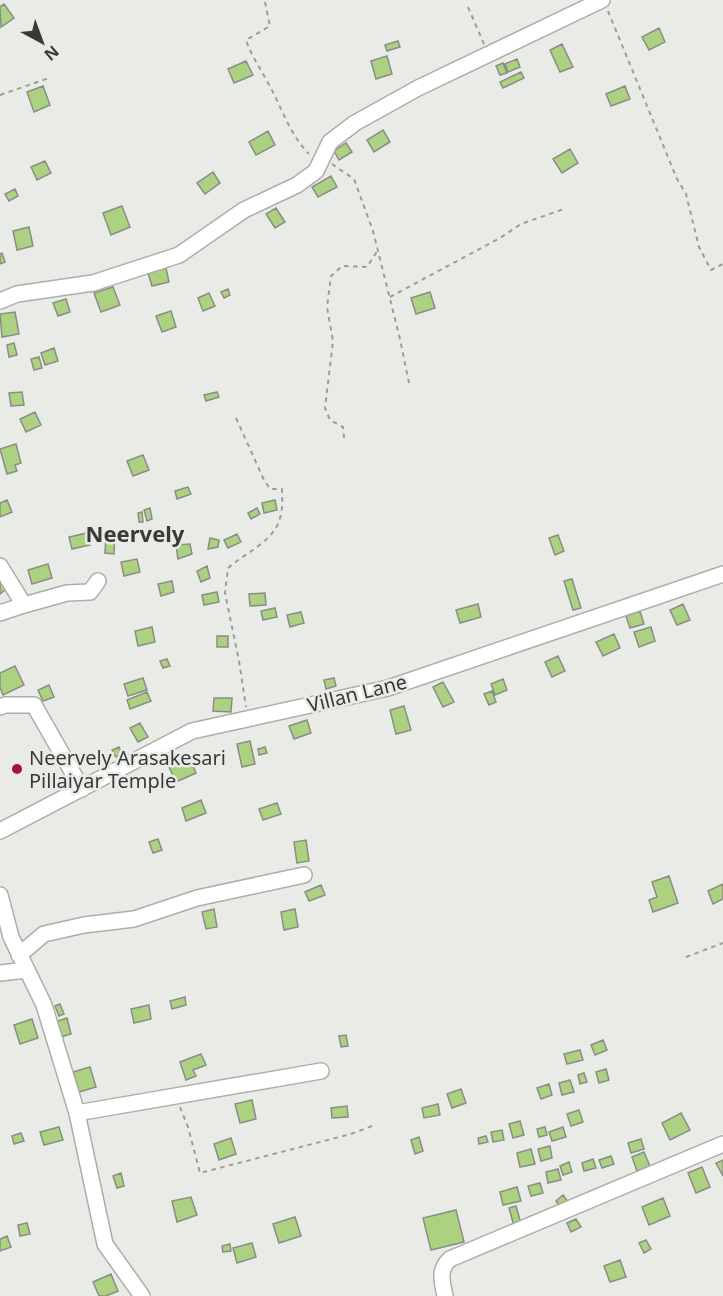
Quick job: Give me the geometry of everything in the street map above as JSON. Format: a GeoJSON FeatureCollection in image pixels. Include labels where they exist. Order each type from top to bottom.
{"type":"FeatureCollection","features":[{"type":"Feature","properties":{"kind":"street"},"geometry":{"type":"LineString","coordinates":[[0,301],[17,294],[93,283],[179,255],[244,210],[297,185],[316,171],[330,142],[355,123],[418,88],[489,54],[605,5]]}},
{"type":"Feature","properties":{"kind":"street"},"geometry":{"type":"LineString","coordinates":[[0,566],[24,605]]}},
{"type":"Feature","properties":{"kind":"street","name":"Villan Lane"},"geometry":{"type":"LineString","coordinates":[[0,831],[192,731],[388,688],[723,574]]}},
{"type":"Feature","properties":{"kind":"street"},"geometry":{"type":"LineString","coordinates":[[0,613],[67,593],[90,592],[98,581]]}},
{"type":"Feature","properties":{"kind":"street"},"geometry":{"type":"LineString","coordinates":[[0,707],[34,705],[82,789]]}},
{"type":"Feature","properties":{"kind":"street"},"geometry":{"type":"LineString","coordinates":[[19,955],[44,934],[84,925],[134,919],[197,898],[304,875]]}},
{"type":"Feature","properties":{"kind":"street"},"geometry":{"type":"LineString","coordinates":[[0,895],[11,938],[44,1005],[77,1113],[105,1244],[137,1294]]}},
{"type":"Feature","properties":{"kind":"street"},"geometry":{"type":"LineString","coordinates":[[0,973],[27,970]]}},
{"type":"Feature","properties":{"kind":"street"},"geometry":{"type":"LineString","coordinates":[[77,1113],[321,1071]]}},
{"type":"Feature","properties":{"kind":"street"},"geometry":{"type":"LineString","coordinates":[[445,1296],[441,1274],[444,1265],[450,1259],[723,1144]]}},
{"type":"Feature","properties":{"kind":"path"},"geometry":{"type":"LineString","coordinates":[[265,2],[270,26],[246,40],[252,59],[268,82],[284,117],[303,148],[354,179],[378,250],[409,383]]}},
{"type":"Feature","properties":{"kind":"path"},"geometry":{"type":"LineString","coordinates":[[605,5],[677,179],[686,194],[699,247],[711,270],[723,264]]}},
{"type":"Feature","properties":{"kind":"path"},"geometry":{"type":"LineString","coordinates":[[468,7],[489,54]]}},
{"type":"Feature","properties":{"kind":"path"},"geometry":{"type":"LineString","coordinates":[[0,95],[48,78]]}},
{"type":"Feature","properties":{"kind":"path"},"geometry":{"type":"LineString","coordinates":[[390,297],[500,238],[521,224],[564,209]]}},
{"type":"Feature","properties":{"kind":"path"},"geometry":{"type":"LineString","coordinates":[[344,438],[343,427],[330,420],[325,408],[333,341],[327,307],[331,276],[342,266],[366,267],[378,250]]}},
{"type":"Feature","properties":{"kind":"path"},"geometry":{"type":"LineString","coordinates":[[236,418],[264,480],[270,489],[282,489],[281,515],[275,529],[266,540],[228,568],[225,593],[248,718]]}},
{"type":"Feature","properties":{"kind":"path"},"geometry":{"type":"LineString","coordinates":[[686,957],[723,943]]}},
{"type":"Feature","properties":{"kind":"path"},"geometry":{"type":"LineString","coordinates":[[176,1096],[188,1127],[200,1173],[351,1134],[372,1126]]}},
{"type":"Feature","properties":{"kind":"building"},"geometry":{"type":"Polygon","coordinates":[[[4,4],[14,18],[1,27],[0,7],[4,4]]]}},
{"type":"Feature","properties":{"kind":"building"},"geometry":{"type":"Polygon","coordinates":[[[659,28],[665,42],[649,50],[642,37],[659,28]]]}},
{"type":"Feature","properties":{"kind":"building"},"geometry":{"type":"Polygon","coordinates":[[[398,41],[400,47],[387,51],[385,45],[398,41]]]}},
{"type":"Feature","properties":{"kind":"building"},"geometry":{"type":"Polygon","coordinates":[[[562,44],[573,67],[560,72],[550,50],[562,44]]]}},
{"type":"Feature","properties":{"kind":"building"},"geometry":{"type":"Polygon","coordinates":[[[387,56],[392,74],[376,79],[371,61],[387,56]]]}},
{"type":"Feature","properties":{"kind":"building"},"geometry":{"type":"Polygon","coordinates":[[[517,59],[520,67],[508,72],[505,64],[517,59]]]}},
{"type":"Feature","properties":{"kind":"building"},"geometry":{"type":"Polygon","coordinates":[[[246,61],[253,75],[234,83],[228,69],[246,61]]]}},
{"type":"Feature","properties":{"kind":"building"},"geometry":{"type":"Polygon","coordinates":[[[503,63],[507,73],[500,75],[496,66],[503,63]]]}},
{"type":"Feature","properties":{"kind":"building"},"geometry":{"type":"Polygon","coordinates":[[[521,72],[524,78],[503,88],[500,82],[521,72]]]}},
{"type":"Feature","properties":{"kind":"building"},"geometry":{"type":"Polygon","coordinates":[[[43,86],[50,105],[34,112],[27,92],[43,86]]]}},
{"type":"Feature","properties":{"kind":"building"},"geometry":{"type":"Polygon","coordinates":[[[625,86],[630,99],[611,106],[606,94],[625,86]]]}},
{"type":"Feature","properties":{"kind":"building"},"geometry":{"type":"Polygon","coordinates":[[[383,130],[390,142],[374,152],[367,140],[383,130]]]}},
{"type":"Feature","properties":{"kind":"building"},"geometry":{"type":"Polygon","coordinates":[[[268,131],[275,145],[256,155],[249,142],[268,131]]]}},
{"type":"Feature","properties":{"kind":"building"},"geometry":{"type":"Polygon","coordinates":[[[346,143],[352,152],[339,160],[334,151],[346,143]]]}},
{"type":"Feature","properties":{"kind":"building"},"geometry":{"type":"Polygon","coordinates":[[[570,149],[578,163],[562,173],[553,159],[570,149]]]}},
{"type":"Feature","properties":{"kind":"building"},"geometry":{"type":"Polygon","coordinates":[[[45,161],[51,173],[37,180],[31,167],[45,161]]]}},
{"type":"Feature","properties":{"kind":"building"},"geometry":{"type":"Polygon","coordinates":[[[213,172],[220,183],[205,194],[197,183],[213,172]]]}},
{"type":"Feature","properties":{"kind":"building"},"geometry":{"type":"Polygon","coordinates":[[[331,176],[337,187],[318,197],[312,187],[331,176]]]}},
{"type":"Feature","properties":{"kind":"building"},"geometry":{"type":"Polygon","coordinates":[[[15,189],[18,196],[9,201],[5,194],[15,189]]]}},
{"type":"Feature","properties":{"kind":"building"},"geometry":{"type":"Polygon","coordinates":[[[122,206],[130,227],[111,235],[103,213],[122,206]]]}},
{"type":"Feature","properties":{"kind":"building"},"geometry":{"type":"Polygon","coordinates":[[[276,208],[285,222],[275,228],[266,214],[276,208]]]}},
{"type":"Feature","properties":{"kind":"building"},"geometry":{"type":"Polygon","coordinates":[[[29,227],[33,246],[17,250],[13,231],[29,227]]]}},
{"type":"Feature","properties":{"kind":"building"},"geometry":{"type":"Polygon","coordinates":[[[2,253],[5,262],[0,264],[0,254],[2,253]]]}},
{"type":"Feature","properties":{"kind":"building"},"geometry":{"type":"Polygon","coordinates":[[[166,268],[169,282],[152,286],[148,273],[166,268]]]}},
{"type":"Feature","properties":{"kind":"building"},"geometry":{"type":"Polygon","coordinates":[[[113,287],[120,305],[101,312],[94,293],[113,287]]]}},
{"type":"Feature","properties":{"kind":"building"},"geometry":{"type":"Polygon","coordinates":[[[228,289],[230,295],[224,298],[221,292],[228,289]]]}},
{"type":"Feature","properties":{"kind":"building"},"geometry":{"type":"Polygon","coordinates":[[[430,292],[435,308],[416,314],[411,298],[430,292]]]}},
{"type":"Feature","properties":{"kind":"building"},"geometry":{"type":"Polygon","coordinates":[[[209,293],[215,306],[203,311],[198,298],[209,293]]]}},
{"type":"Feature","properties":{"kind":"building"},"geometry":{"type":"Polygon","coordinates":[[[66,299],[70,312],[58,316],[53,303],[66,299]]]}},
{"type":"Feature","properties":{"kind":"building"},"geometry":{"type":"Polygon","coordinates":[[[171,311],[176,327],[162,332],[156,316],[171,311]]]}},
{"type":"Feature","properties":{"kind":"building"},"geometry":{"type":"Polygon","coordinates":[[[15,312],[19,334],[2,337],[0,314],[15,312]]]}},
{"type":"Feature","properties":{"kind":"building"},"geometry":{"type":"Polygon","coordinates":[[[14,343],[17,355],[9,357],[7,345],[14,343]]]}},
{"type":"Feature","properties":{"kind":"building"},"geometry":{"type":"Polygon","coordinates":[[[54,348],[58,361],[45,365],[41,353],[54,348]]]}},
{"type":"Feature","properties":{"kind":"building"},"geometry":{"type":"Polygon","coordinates":[[[39,357],[42,368],[34,370],[31,359],[39,357]]]}},
{"type":"Feature","properties":{"kind":"building"},"geometry":{"type":"Polygon","coordinates":[[[22,392],[24,405],[11,406],[9,393],[22,392]]]}},
{"type":"Feature","properties":{"kind":"building"},"geometry":{"type":"Polygon","coordinates":[[[217,392],[219,397],[206,401],[204,395],[217,392]]]}},
{"type":"Feature","properties":{"kind":"building"},"geometry":{"type":"Polygon","coordinates":[[[35,412],[41,425],[26,432],[20,419],[35,412]]]}},
{"type":"Feature","properties":{"kind":"building"},"geometry":{"type":"Polygon","coordinates":[[[16,444],[21,463],[15,465],[17,471],[7,474],[0,449],[16,444]]]}},
{"type":"Feature","properties":{"kind":"building"},"geometry":{"type":"Polygon","coordinates":[[[143,455],[149,470],[133,476],[127,461],[143,455]]]}},
{"type":"Feature","properties":{"kind":"building"},"geometry":{"type":"Polygon","coordinates":[[[188,487],[191,494],[177,499],[175,491],[188,487]]]}},
{"type":"Feature","properties":{"kind":"building"},"geometry":{"type":"Polygon","coordinates":[[[7,500],[12,512],[0,517],[0,503],[7,500]]]}},
{"type":"Feature","properties":{"kind":"building"},"geometry":{"type":"Polygon","coordinates":[[[275,500],[277,510],[264,513],[262,503],[275,500]]]}},
{"type":"Feature","properties":{"kind":"building"},"geometry":{"type":"Polygon","coordinates":[[[150,508],[152,519],[147,521],[144,510],[150,508]]]}},
{"type":"Feature","properties":{"kind":"building"},"geometry":{"type":"Polygon","coordinates":[[[257,508],[260,514],[251,519],[248,513],[257,508]]]}},
{"type":"Feature","properties":{"kind":"building"},"geometry":{"type":"Polygon","coordinates":[[[142,512],[143,522],[139,522],[138,513],[142,512]]]}},
{"type":"Feature","properties":{"kind":"building"},"geometry":{"type":"Polygon","coordinates":[[[87,533],[90,545],[72,549],[69,537],[87,533]]]}},
{"type":"Feature","properties":{"kind":"building"},"geometry":{"type":"Polygon","coordinates":[[[106,533],[115,533],[114,554],[105,553],[106,533]]]}},
{"type":"Feature","properties":{"kind":"building"},"geometry":{"type":"Polygon","coordinates":[[[237,534],[241,542],[228,548],[224,540],[237,534]]]}},
{"type":"Feature","properties":{"kind":"building"},"geometry":{"type":"Polygon","coordinates":[[[558,535],[564,551],[555,555],[549,538],[558,535]]]}},
{"type":"Feature","properties":{"kind":"building"},"geometry":{"type":"Polygon","coordinates":[[[210,538],[219,540],[218,547],[208,549],[210,538]]]}},
{"type":"Feature","properties":{"kind":"building"},"geometry":{"type":"Polygon","coordinates":[[[190,544],[192,554],[178,559],[176,545],[190,544]]]}},
{"type":"Feature","properties":{"kind":"building"},"geometry":{"type":"Polygon","coordinates":[[[137,559],[140,572],[124,576],[121,562],[137,559]]]}},
{"type":"Feature","properties":{"kind":"building"},"geometry":{"type":"Polygon","coordinates":[[[48,564],[52,578],[32,584],[28,570],[48,564]]]}},
{"type":"Feature","properties":{"kind":"building"},"geometry":{"type":"Polygon","coordinates":[[[207,566],[210,578],[201,582],[197,571],[207,566]]]}},
{"type":"Feature","properties":{"kind":"building"},"geometry":{"type":"Polygon","coordinates":[[[0,578],[7,588],[0,594],[0,578]]]}},
{"type":"Feature","properties":{"kind":"building"},"geometry":{"type":"Polygon","coordinates":[[[572,579],[581,608],[573,610],[564,581],[572,579]]]}},
{"type":"Feature","properties":{"kind":"building"},"geometry":{"type":"Polygon","coordinates":[[[172,581],[174,592],[161,596],[158,584],[172,581]]]}},
{"type":"Feature","properties":{"kind":"building"},"geometry":{"type":"Polygon","coordinates":[[[217,592],[219,602],[204,605],[202,595],[217,592]]]}},
{"type":"Feature","properties":{"kind":"building"},"geometry":{"type":"Polygon","coordinates":[[[265,593],[266,605],[250,606],[249,594],[265,593]]]}},
{"type":"Feature","properties":{"kind":"building"},"geometry":{"type":"Polygon","coordinates":[[[478,604],[481,617],[460,623],[456,610],[478,604]]]}},
{"type":"Feature","properties":{"kind":"building"},"geometry":{"type":"Polygon","coordinates":[[[683,604],[690,620],[677,625],[670,610],[683,604]]]}},
{"type":"Feature","properties":{"kind":"building"},"geometry":{"type":"Polygon","coordinates":[[[275,608],[277,617],[263,620],[261,611],[275,608]]]}},
{"type":"Feature","properties":{"kind":"building"},"geometry":{"type":"Polygon","coordinates":[[[640,611],[644,624],[630,628],[626,616],[640,611]]]}},
{"type":"Feature","properties":{"kind":"building"},"geometry":{"type":"Polygon","coordinates":[[[301,612],[304,623],[290,627],[287,615],[301,612]]]}},
{"type":"Feature","properties":{"kind":"building"},"geometry":{"type":"Polygon","coordinates":[[[152,627],[155,642],[138,646],[135,631],[152,627]]]}},
{"type":"Feature","properties":{"kind":"building"},"geometry":{"type":"Polygon","coordinates":[[[651,627],[655,641],[639,647],[634,632],[651,627]]]}},
{"type":"Feature","properties":{"kind":"building"},"geometry":{"type":"Polygon","coordinates":[[[614,634],[620,648],[603,656],[596,642],[614,634]]]}},
{"type":"Feature","properties":{"kind":"building"},"geometry":{"type":"Polygon","coordinates":[[[217,636],[228,636],[228,647],[217,647],[217,636]]]}},
{"type":"Feature","properties":{"kind":"building"},"geometry":{"type":"Polygon","coordinates":[[[558,656],[565,671],[552,677],[545,662],[558,656]]]}},
{"type":"Feature","properties":{"kind":"building"},"geometry":{"type":"Polygon","coordinates":[[[167,659],[170,666],[163,668],[160,661],[167,659]]]}},
{"type":"Feature","properties":{"kind":"building"},"geometry":{"type":"Polygon","coordinates":[[[15,666],[24,685],[3,695],[0,687],[0,673],[15,666]]]}},
{"type":"Feature","properties":{"kind":"building"},"geometry":{"type":"Polygon","coordinates":[[[143,678],[147,690],[128,696],[124,684],[143,678]]]}},
{"type":"Feature","properties":{"kind":"building"},"geometry":{"type":"Polygon","coordinates":[[[334,678],[336,686],[326,689],[324,680],[334,678]]]}},
{"type":"Feature","properties":{"kind":"building"},"geometry":{"type":"Polygon","coordinates":[[[503,679],[507,690],[495,695],[491,684],[503,679]]]}},
{"type":"Feature","properties":{"kind":"building"},"geometry":{"type":"Polygon","coordinates":[[[443,682],[454,702],[443,707],[433,687],[443,682]]]}},
{"type":"Feature","properties":{"kind":"building"},"geometry":{"type":"Polygon","coordinates":[[[49,685],[54,697],[43,701],[38,690],[49,685]]]}},
{"type":"Feature","properties":{"kind":"building"},"geometry":{"type":"Polygon","coordinates":[[[492,691],[496,702],[489,705],[484,694],[492,691]]]}},
{"type":"Feature","properties":{"kind":"building"},"geometry":{"type":"Polygon","coordinates":[[[147,692],[151,701],[130,709],[127,700],[147,692]]]}},
{"type":"Feature","properties":{"kind":"building"},"geometry":{"type":"Polygon","coordinates":[[[214,698],[232,698],[231,712],[213,711],[214,698]]]}},
{"type":"Feature","properties":{"kind":"building"},"geometry":{"type":"Polygon","coordinates":[[[404,706],[411,730],[396,734],[390,710],[404,706]]]}},
{"type":"Feature","properties":{"kind":"building"},"geometry":{"type":"Polygon","coordinates":[[[307,720],[311,733],[294,739],[289,726],[307,720]]]}},
{"type":"Feature","properties":{"kind":"building"},"geometry":{"type":"Polygon","coordinates":[[[140,723],[148,737],[138,742],[130,728],[140,723]]]}},
{"type":"Feature","properties":{"kind":"building"},"geometry":{"type":"Polygon","coordinates":[[[250,741],[255,764],[242,767],[237,744],[250,741]]]}},
{"type":"Feature","properties":{"kind":"building"},"geometry":{"type":"Polygon","coordinates":[[[119,747],[122,754],[116,757],[112,750],[119,747]]]}},
{"type":"Feature","properties":{"kind":"building"},"geometry":{"type":"Polygon","coordinates":[[[265,747],[267,753],[259,755],[258,749],[265,747]]]}},
{"type":"Feature","properties":{"kind":"building"},"geometry":{"type":"Polygon","coordinates":[[[188,754],[196,773],[176,782],[167,763],[188,754]]]}},
{"type":"Feature","properties":{"kind":"building"},"geometry":{"type":"Polygon","coordinates":[[[201,800],[206,813],[186,821],[182,808],[201,800]]]}},
{"type":"Feature","properties":{"kind":"building"},"geometry":{"type":"Polygon","coordinates":[[[277,803],[281,814],[263,820],[259,809],[277,803]]]}},
{"type":"Feature","properties":{"kind":"building"},"geometry":{"type":"Polygon","coordinates":[[[158,839],[162,850],[153,853],[149,842],[158,839]]]}},
{"type":"Feature","properties":{"kind":"building"},"geometry":{"type":"Polygon","coordinates":[[[306,840],[309,861],[297,863],[294,842],[306,840]]]}},
{"type":"Feature","properties":{"kind":"building"},"geometry":{"type":"Polygon","coordinates":[[[669,876],[678,903],[653,912],[649,900],[657,897],[652,882],[669,876]]]}},
{"type":"Feature","properties":{"kind":"building"},"geometry":{"type":"Polygon","coordinates":[[[723,884],[723,899],[713,904],[708,891],[723,884]]]}},
{"type":"Feature","properties":{"kind":"building"},"geometry":{"type":"Polygon","coordinates":[[[321,885],[325,895],[309,901],[305,892],[321,885]]]}},
{"type":"Feature","properties":{"kind":"building"},"geometry":{"type":"Polygon","coordinates":[[[214,909],[217,927],[206,929],[202,912],[214,909]]]}},
{"type":"Feature","properties":{"kind":"building"},"geometry":{"type":"Polygon","coordinates":[[[295,909],[298,927],[284,930],[281,912],[295,909]]]}},
{"type":"Feature","properties":{"kind":"building"},"geometry":{"type":"Polygon","coordinates":[[[185,997],[186,1005],[172,1009],[170,1001],[185,997]]]}},
{"type":"Feature","properties":{"kind":"building"},"geometry":{"type":"Polygon","coordinates":[[[60,1004],[64,1014],[59,1016],[55,1006],[60,1004]]]}},
{"type":"Feature","properties":{"kind":"building"},"geometry":{"type":"Polygon","coordinates":[[[149,1005],[151,1019],[134,1023],[131,1009],[149,1005]]]}},
{"type":"Feature","properties":{"kind":"building"},"geometry":{"type":"Polygon","coordinates":[[[67,1018],[71,1034],[57,1038],[52,1023],[67,1018]]]}},
{"type":"Feature","properties":{"kind":"building"},"geometry":{"type":"Polygon","coordinates":[[[32,1019],[38,1038],[20,1044],[14,1025],[32,1019]]]}},
{"type":"Feature","properties":{"kind":"building"},"geometry":{"type":"Polygon","coordinates":[[[346,1035],[348,1046],[341,1047],[339,1036],[346,1035]]]}},
{"type":"Feature","properties":{"kind":"building"},"geometry":{"type":"Polygon","coordinates":[[[603,1040],[607,1050],[595,1055],[591,1045],[603,1040]]]}},
{"type":"Feature","properties":{"kind":"building"},"geometry":{"type":"Polygon","coordinates":[[[580,1050],[583,1060],[567,1064],[564,1054],[580,1050]]]}},
{"type":"Feature","properties":{"kind":"building"},"geometry":{"type":"Polygon","coordinates":[[[201,1054],[206,1065],[193,1070],[196,1076],[186,1080],[180,1062],[201,1054]]]}},
{"type":"Feature","properties":{"kind":"building"},"geometry":{"type":"Polygon","coordinates":[[[90,1067],[96,1087],[79,1092],[73,1072],[90,1067]]]}},
{"type":"Feature","properties":{"kind":"building"},"geometry":{"type":"Polygon","coordinates":[[[606,1069],[609,1080],[599,1083],[596,1072],[606,1069]]]}},
{"type":"Feature","properties":{"kind":"building"},"geometry":{"type":"Polygon","coordinates":[[[584,1073],[587,1082],[580,1084],[578,1075],[584,1073]]]}},
{"type":"Feature","properties":{"kind":"building"},"geometry":{"type":"Polygon","coordinates":[[[570,1080],[574,1092],[562,1095],[559,1083],[570,1080]]]}},
{"type":"Feature","properties":{"kind":"building"},"geometry":{"type":"Polygon","coordinates":[[[549,1084],[552,1095],[541,1099],[537,1088],[549,1084]]]}},
{"type":"Feature","properties":{"kind":"building"},"geometry":{"type":"Polygon","coordinates":[[[461,1089],[466,1103],[452,1108],[447,1094],[461,1089]]]}},
{"type":"Feature","properties":{"kind":"building"},"geometry":{"type":"Polygon","coordinates":[[[252,1100],[256,1119],[240,1123],[235,1104],[252,1100]]]}},
{"type":"Feature","properties":{"kind":"building"},"geometry":{"type":"Polygon","coordinates":[[[438,1104],[440,1115],[424,1118],[422,1108],[438,1104]]]}},
{"type":"Feature","properties":{"kind":"building"},"geometry":{"type":"Polygon","coordinates":[[[347,1106],[348,1117],[332,1118],[331,1108],[347,1106]]]}},
{"type":"Feature","properties":{"kind":"building"},"geometry":{"type":"Polygon","coordinates":[[[579,1110],[583,1122],[571,1126],[567,1114],[579,1110]]]}},
{"type":"Feature","properties":{"kind":"building"},"geometry":{"type":"Polygon","coordinates":[[[681,1113],[690,1130],[670,1140],[662,1123],[681,1113]]]}},
{"type":"Feature","properties":{"kind":"building"},"geometry":{"type":"Polygon","coordinates":[[[520,1121],[524,1135],[513,1138],[509,1124],[520,1121]]]}},
{"type":"Feature","properties":{"kind":"building"},"geometry":{"type":"Polygon","coordinates":[[[59,1127],[63,1140],[44,1145],[40,1132],[59,1127]]]}},
{"type":"Feature","properties":{"kind":"building"},"geometry":{"type":"Polygon","coordinates":[[[545,1127],[547,1135],[539,1137],[537,1129],[545,1127]]]}},
{"type":"Feature","properties":{"kind":"building"},"geometry":{"type":"Polygon","coordinates":[[[563,1127],[566,1137],[552,1141],[549,1132],[563,1127]]]}},
{"type":"Feature","properties":{"kind":"building"},"geometry":{"type":"Polygon","coordinates":[[[502,1130],[504,1140],[493,1142],[491,1132],[502,1130]]]}},
{"type":"Feature","properties":{"kind":"building"},"geometry":{"type":"Polygon","coordinates":[[[21,1133],[24,1141],[14,1144],[12,1136],[21,1133]]]}},
{"type":"Feature","properties":{"kind":"building"},"geometry":{"type":"Polygon","coordinates":[[[486,1136],[488,1142],[479,1144],[478,1138],[486,1136]]]}},
{"type":"Feature","properties":{"kind":"building"},"geometry":{"type":"Polygon","coordinates":[[[419,1137],[423,1151],[415,1154],[411,1140],[419,1137]]]}},
{"type":"Feature","properties":{"kind":"building"},"geometry":{"type":"Polygon","coordinates":[[[231,1138],[236,1154],[219,1160],[214,1144],[231,1138]]]}},
{"type":"Feature","properties":{"kind":"building"},"geometry":{"type":"Polygon","coordinates":[[[641,1139],[644,1149],[631,1153],[628,1143],[641,1139]]]}},
{"type":"Feature","properties":{"kind":"building"},"geometry":{"type":"Polygon","coordinates":[[[550,1146],[552,1158],[541,1161],[538,1149],[550,1146]]]}},
{"type":"Feature","properties":{"kind":"building"},"geometry":{"type":"Polygon","coordinates":[[[531,1149],[535,1164],[520,1167],[517,1153],[531,1149]]]}},
{"type":"Feature","properties":{"kind":"building"},"geometry":{"type":"Polygon","coordinates":[[[644,1152],[650,1166],[637,1171],[632,1157],[644,1152]]]}},
{"type":"Feature","properties":{"kind":"building"},"geometry":{"type":"Polygon","coordinates":[[[611,1156],[614,1164],[602,1168],[599,1160],[611,1156]]]}},
{"type":"Feature","properties":{"kind":"building"},"geometry":{"type":"Polygon","coordinates":[[[593,1159],[596,1168],[584,1171],[582,1163],[593,1159]]]}},
{"type":"Feature","properties":{"kind":"building"},"geometry":{"type":"Polygon","coordinates":[[[723,1160],[723,1176],[716,1163],[723,1160]]]}},
{"type":"Feature","properties":{"kind":"building"},"geometry":{"type":"Polygon","coordinates":[[[569,1162],[572,1172],[563,1175],[560,1166],[569,1162]]]}},
{"type":"Feature","properties":{"kind":"building"},"geometry":{"type":"Polygon","coordinates":[[[702,1167],[710,1187],[696,1193],[688,1173],[702,1167]]]}},
{"type":"Feature","properties":{"kind":"building"},"geometry":{"type":"Polygon","coordinates":[[[558,1169],[561,1180],[548,1183],[546,1172],[558,1169]]]}},
{"type":"Feature","properties":{"kind":"building"},"geometry":{"type":"Polygon","coordinates":[[[121,1173],[124,1186],[117,1188],[113,1176],[121,1173]]]}},
{"type":"Feature","properties":{"kind":"building"},"geometry":{"type":"Polygon","coordinates":[[[540,1183],[543,1193],[531,1196],[528,1186],[540,1183]]]}},
{"type":"Feature","properties":{"kind":"building"},"geometry":{"type":"Polygon","coordinates":[[[517,1187],[521,1201],[503,1205],[500,1192],[517,1187]]]}},
{"type":"Feature","properties":{"kind":"building"},"geometry":{"type":"Polygon","coordinates":[[[563,1195],[568,1202],[561,1208],[556,1201],[563,1195]]]}},
{"type":"Feature","properties":{"kind":"building"},"geometry":{"type":"Polygon","coordinates":[[[191,1197],[197,1215],[177,1222],[172,1201],[191,1197]]]}},
{"type":"Feature","properties":{"kind":"building"},"geometry":{"type":"Polygon","coordinates":[[[663,1198],[670,1216],[649,1225],[642,1207],[663,1198]]]}},
{"type":"Feature","properties":{"kind":"building"},"geometry":{"type":"Polygon","coordinates":[[[516,1206],[521,1224],[514,1226],[509,1208],[516,1206]]]}},
{"type":"Feature","properties":{"kind":"building"},"geometry":{"type":"Polygon","coordinates":[[[456,1210],[464,1242],[431,1250],[423,1218],[456,1210]]]}},
{"type":"Feature","properties":{"kind":"building"},"geometry":{"type":"Polygon","coordinates":[[[295,1217],[301,1236],[279,1243],[273,1224],[295,1217]]]}},
{"type":"Feature","properties":{"kind":"building"},"geometry":{"type":"Polygon","coordinates":[[[576,1219],[581,1227],[571,1232],[567,1223],[576,1219]]]}},
{"type":"Feature","properties":{"kind":"building"},"geometry":{"type":"Polygon","coordinates":[[[27,1223],[30,1234],[20,1236],[18,1225],[27,1223]]]}},
{"type":"Feature","properties":{"kind":"building"},"geometry":{"type":"Polygon","coordinates":[[[7,1236],[11,1247],[0,1251],[0,1239],[7,1236]]]}},
{"type":"Feature","properties":{"kind":"building"},"geometry":{"type":"Polygon","coordinates":[[[646,1240],[651,1249],[644,1253],[639,1243],[646,1240]]]}},
{"type":"Feature","properties":{"kind":"building"},"geometry":{"type":"Polygon","coordinates":[[[252,1243],[256,1257],[237,1263],[233,1248],[252,1243]]]}},
{"type":"Feature","properties":{"kind":"building"},"geometry":{"type":"Polygon","coordinates":[[[230,1244],[231,1251],[223,1252],[222,1246],[230,1244]]]}},
{"type":"Feature","properties":{"kind":"building"},"geometry":{"type":"Polygon","coordinates":[[[620,1260],[626,1277],[610,1282],[604,1266],[620,1260]]]}},
{"type":"Feature","properties":{"kind":"building"},"geometry":{"type":"Polygon","coordinates":[[[111,1274],[118,1291],[99,1296],[93,1282],[111,1274]]]}},
{"type":"Feature","properties":{"kind":"place","name":"Neervely Arasakesari Pillaiyar Temple"},"geometry":{"type":"Point","coordinates":[17,769]}},
{"type":"Feature","properties":{"kind":"district","name":"Neervely"},"geometry":{"type":"Point","coordinates":[135,533]}}]}
